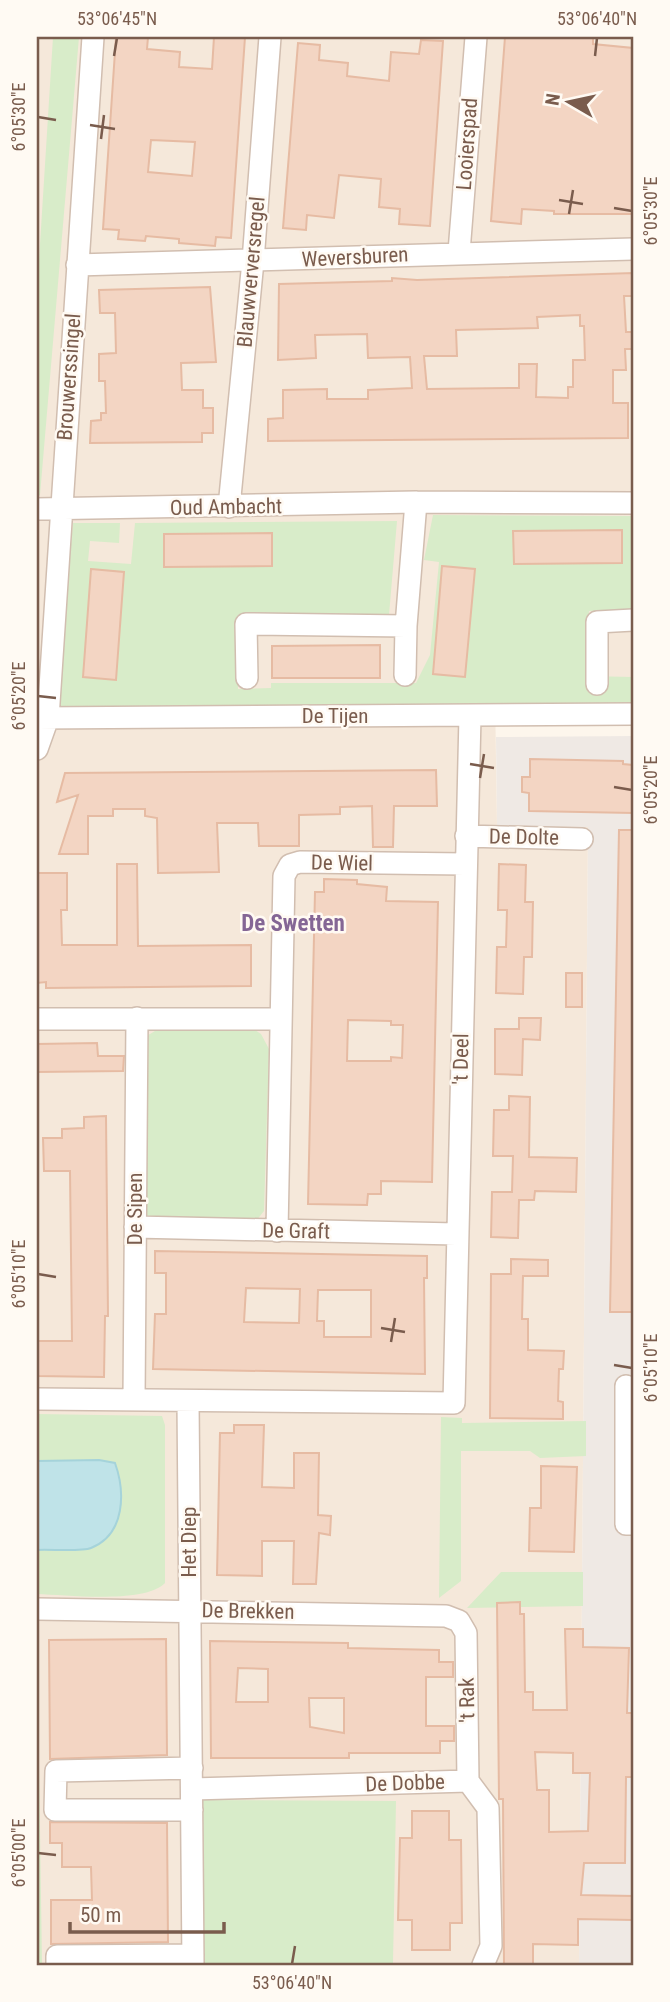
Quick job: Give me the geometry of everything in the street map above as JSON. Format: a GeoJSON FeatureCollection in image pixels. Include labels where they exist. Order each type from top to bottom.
{"type":"FeatureCollection","features":[{"type":"Feature","properties":{"kind":"street","name":"Brouwerssingel"},"geometry":{"type":"LineString","coordinates":[[37,749],[42,718],[46,621],[61,508],[93,37]]}},
{"type":"Feature","properties":{"kind":"street","name":"Blauwverversregel"},"geometry":{"type":"LineString","coordinates":[[229,507],[253,261],[270,37]]}},
{"type":"Feature","properties":{"kind":"street","name":"Looierspad"},"geometry":{"type":"LineString","coordinates":[[459,252],[476,37]]}},
{"type":"Feature","properties":{"kind":"street","name":"Weversburen"},"geometry":{"type":"LineString","coordinates":[[77,265],[633,248]]}},
{"type":"Feature","properties":{"kind":"street","name":"Oud Ambacht"},"geometry":{"type":"LineString","coordinates":[[37,509],[416,502],[633,503]]}},
{"type":"Feature","properties":{"kind":"street"},"geometry":{"type":"LineString","coordinates":[[405,675],[406,626],[416,502]]}},
{"type":"Feature","properties":{"kind":"street"},"geometry":{"type":"LineString","coordinates":[[597,684],[597,622],[633,620]]}},
{"type":"Feature","properties":{"kind":"street"},"geometry":{"type":"LineString","coordinates":[[247,678],[246,624],[406,626]]}},
{"type":"Feature","properties":{"kind":"street","name":"De Tijen"},"geometry":{"type":"LineString","coordinates":[[42,718],[633,714]]}},
{"type":"Feature","properties":{"kind":"street","name":"'t Deel"},"geometry":{"type":"LineString","coordinates":[[188,1401],[454,1403],[470,716]]}},
{"type":"Feature","properties":{"kind":"street","name":"De Dolte"},"geometry":{"type":"LineString","coordinates":[[466,836],[582,839]]}},
{"type":"Feature","properties":{"kind":"street","name":"De Wiel"},"geometry":{"type":"LineString","coordinates":[[277,1231],[284,876],[290,865],[300,862],[465,864]]}},
{"type":"Feature","properties":{"kind":"street","name":"De Sipen"},"geometry":{"type":"LineString","coordinates":[[134,1400],[137,1017]]}},
{"type":"Feature","properties":{"kind":"street"},"geometry":{"type":"LineString","coordinates":[[37,1019],[280,1019]]}},
{"type":"Feature","properties":{"kind":"street","name":"De Graft"},"geometry":{"type":"LineString","coordinates":[[135,1227],[456,1234]]}},
{"type":"Feature","properties":{"kind":"street"},"geometry":{"type":"LineString","coordinates":[[626,1386],[626,1524],[633,1524]]}},
{"type":"Feature","properties":{"kind":"street"},"geometry":{"type":"LineString","coordinates":[[37,1399],[188,1401]]}},
{"type":"Feature","properties":{"kind":"street","name":"Het Diep"},"geometry":{"type":"LineString","coordinates":[[57,1965],[57,1956],[193,1960],[188,1401]]}},
{"type":"Feature","properties":{"kind":"street","name":"De Brekken"},"geometry":{"type":"LineString","coordinates":[[37,1609],[190,1609],[446,1616],[459,1620]]}},
{"type":"Feature","properties":{"kind":"street","name":"'t Rak"},"geometry":{"type":"LineString","coordinates":[[459,1620],[466,1633],[468,1781]]}},
{"type":"Feature","properties":{"kind":"street"},"geometry":{"type":"LineString","coordinates":[[56,1771],[192,1789],[55,1810],[56,1771]]}},
{"type":"Feature","properties":{"kind":"street","name":"De Dobbe"},"geometry":{"type":"LineString","coordinates":[[192,1789],[468,1781],[488,1808],[491,1946],[483,1965]]}},
{"type":"Feature","properties":{"kind":"shaded area"},"geometry":{"type":"Polygon","coordinates":[[[37,37],[633,37],[633,693],[495,694],[497,825],[588,826],[579,1965],[37,1965],[37,37]]]}},
{"type":"Feature","properties":{"kind":"shaded area"},"geometry":{"type":"Polygon","coordinates":[[[633,736],[633,1965],[579,1965],[588,827],[497,825],[496,737],[633,736]]]}},
{"type":"Feature","properties":{"kind":"green space"},"geometry":{"type":"Polygon","coordinates":[[[53,37],[79,37],[40,495],[37,497],[37,292],[53,37]]]}},
{"type":"Feature","properties":{"kind":"green space"},"geometry":{"type":"Polygon","coordinates":[[[433,515],[633,516],[633,610],[589,611],[586,676],[633,677],[633,707],[59,710],[56,700],[73,523],[120,523],[119,543],[90,541],[88,561],[131,564],[135,523],[397,521],[389,615],[240,614],[238,689],[271,688],[271,683],[416,683],[430,655],[439,562],[424,560],[433,515]]]}},
{"type":"Feature","properties":{"kind":"green space"},"geometry":{"type":"Polygon","coordinates":[[[255,1030],[261,1034],[269,1049],[264,1211],[256,1221],[147,1218],[143,1213],[145,1037],[155,1031],[255,1030]]]}},
{"type":"Feature","properties":{"kind":"green space"},"geometry":{"type":"Polygon","coordinates":[[[37,1414],[162,1416],[165,1425],[165,1583],[155,1590],[124,1596],[37,1594],[37,1550],[91,1548],[111,1533],[117,1522],[121,1498],[114,1463],[37,1461],[37,1414]]]}},
{"type":"Feature","properties":{"kind":"green space"},"geometry":{"type":"Polygon","coordinates":[[[441,1417],[462,1418],[462,1423],[586,1421],[586,1456],[540,1458],[530,1451],[461,1451],[461,1581],[439,1598],[441,1417]]]}},
{"type":"Feature","properties":{"kind":"green space"},"geometry":{"type":"Polygon","coordinates":[[[501,1572],[583,1572],[583,1606],[467,1608],[501,1572]]]}},
{"type":"Feature","properties":{"kind":"green space"},"geometry":{"type":"Polygon","coordinates":[[[37,1625],[42,1965],[37,1965],[37,1625]]]}},
{"type":"Feature","properties":{"kind":"green space"},"geometry":{"type":"Polygon","coordinates":[[[197,1800],[396,1801],[393,1963],[201,1965],[197,1800]]]}},
{"type":"Feature","properties":{"kind":"water"},"geometry":{"type":"Polygon","coordinates":[[[99,1460],[115,1463],[120,1486],[120,1511],[111,1533],[91,1548],[37,1550],[37,1461],[99,1460]]]}},
{"type":"Feature","properties":{"kind":"building"},"geometry":{"type":"Polygon","coordinates":[[[116,37],[148,37],[147,49],[180,52],[179,67],[212,69],[214,37],[245,37],[231,238],[216,237],[215,246],[179,243],[179,239],[146,236],[145,241],[118,239],[119,230],[103,229],[116,37]],[[151,140],[148,172],[192,176],[195,142],[151,140]]]}},
{"type":"Feature","properties":{"kind":"building"},"geometry":{"type":"Polygon","coordinates":[[[505,37],[593,37],[593,44],[633,48],[633,214],[554,214],[554,211],[522,209],[521,224],[491,221],[505,37]]]}},
{"type":"Feature","properties":{"kind":"building"},"geometry":{"type":"Polygon","coordinates":[[[421,40],[443,41],[430,226],[399,224],[400,209],[379,207],[381,179],[339,175],[334,218],[307,215],[306,230],[283,228],[298,43],[320,45],[319,60],[348,63],[347,76],[389,81],[391,52],[419,54],[421,40]]]}},
{"type":"Feature","properties":{"kind":"building"},"geometry":{"type":"Polygon","coordinates":[[[633,273],[633,296],[624,296],[626,332],[633,332],[633,349],[625,349],[626,370],[613,370],[613,403],[628,403],[628,438],[268,441],[268,419],[283,418],[283,390],[327,389],[327,399],[368,399],[368,390],[412,388],[410,357],[368,358],[367,334],[315,335],[316,358],[278,360],[279,284],[392,281],[392,278],[417,280],[633,273]],[[580,315],[537,317],[538,328],[456,330],[457,356],[424,356],[427,389],[519,388],[519,364],[537,364],[536,397],[568,398],[568,387],[573,387],[573,360],[585,360],[584,326],[580,326],[580,315]]]}},
{"type":"Feature","properties":{"kind":"building"},"geometry":{"type":"Polygon","coordinates":[[[210,287],[216,362],[181,363],[182,390],[203,390],[203,408],[213,408],[213,433],[202,433],[202,442],[90,443],[91,421],[101,420],[101,413],[106,413],[105,381],[99,381],[99,354],[116,353],[115,313],[100,313],[99,290],[210,287]]]}},
{"type":"Feature","properties":{"kind":"building"},"geometry":{"type":"Polygon","coordinates":[[[622,530],[622,563],[514,564],[513,531],[622,530]]]}},
{"type":"Feature","properties":{"kind":"building"},"geometry":{"type":"Polygon","coordinates":[[[272,533],[272,566],[164,567],[164,534],[272,533]]]}},
{"type":"Feature","properties":{"kind":"building"},"geometry":{"type":"Polygon","coordinates":[[[442,566],[475,569],[465,677],[433,674],[442,566]]]}},
{"type":"Feature","properties":{"kind":"building"},"geometry":{"type":"Polygon","coordinates":[[[91,569],[124,572],[116,680],[83,677],[91,569]]]}},
{"type":"Feature","properties":{"kind":"building"},"geometry":{"type":"Polygon","coordinates":[[[380,645],[380,678],[272,678],[272,646],[380,645]]]}},
{"type":"Feature","properties":{"kind":"building"},"geometry":{"type":"Polygon","coordinates":[[[530,759],[623,761],[623,764],[633,765],[633,813],[529,811],[529,793],[522,792],[522,777],[530,777],[530,759]]]}},
{"type":"Feature","properties":{"kind":"building"},"geometry":{"type":"Polygon","coordinates":[[[436,770],[437,806],[394,806],[393,847],[373,847],[372,806],[340,807],[340,814],[299,815],[299,846],[259,846],[258,823],[217,823],[219,872],[158,873],[157,818],[145,816],[145,809],[113,809],[113,816],[88,816],[88,854],[59,854],[78,795],[57,802],[65,773],[436,770]]]}},
{"type":"Feature","properties":{"kind":"building"},"geometry":{"type":"Polygon","coordinates":[[[619,830],[633,830],[633,1312],[610,1312],[619,830]]]}},
{"type":"Feature","properties":{"kind":"building"},"geometry":{"type":"Polygon","coordinates":[[[117,864],[137,864],[138,946],[251,945],[251,986],[46,988],[46,982],[37,983],[37,873],[67,873],[67,910],[61,910],[62,945],[117,945],[117,864]]]}},
{"type":"Feature","properties":{"kind":"building"},"geometry":{"type":"Polygon","coordinates":[[[499,864],[526,865],[525,902],[533,902],[532,957],[524,957],[523,994],[496,993],[497,947],[506,947],[507,910],[498,910],[499,864]]]}},
{"type":"Feature","properties":{"kind":"building"},"geometry":{"type":"Polygon","coordinates":[[[324,879],[357,880],[357,884],[387,887],[386,901],[438,902],[432,1182],[381,1181],[381,1194],[368,1194],[367,1205],[308,1204],[315,892],[324,892],[324,879]],[[348,1020],[347,1061],[391,1061],[391,1057],[402,1058],[403,1025],[391,1025],[391,1021],[348,1020]]]}},
{"type":"Feature","properties":{"kind":"building"},"geometry":{"type":"Polygon","coordinates":[[[566,973],[582,973],[582,1007],[566,1007],[566,973]]]}},
{"type":"Feature","properties":{"kind":"building"},"geometry":{"type":"Polygon","coordinates":[[[519,1018],[541,1018],[540,1040],[523,1039],[522,1075],[495,1074],[495,1029],[519,1029],[519,1018]]]}},
{"type":"Feature","properties":{"kind":"building"},"geometry":{"type":"Polygon","coordinates":[[[97,1043],[98,1056],[124,1056],[123,1071],[37,1072],[37,1044],[97,1043]]]}},
{"type":"Feature","properties":{"kind":"building"},"geometry":{"type":"Polygon","coordinates":[[[509,1096],[530,1097],[529,1157],[577,1158],[576,1192],[535,1191],[534,1200],[519,1200],[518,1238],[491,1237],[492,1192],[512,1192],[513,1156],[493,1156],[494,1110],[509,1110],[509,1096]]]}},
{"type":"Feature","properties":{"kind":"building"},"geometry":{"type":"Polygon","coordinates":[[[106,1116],[108,1316],[105,1316],[104,1377],[37,1376],[37,1341],[72,1341],[70,1171],[44,1171],[43,1138],[62,1138],[62,1129],[84,1128],[84,1117],[106,1116]]]}},
{"type":"Feature","properties":{"kind":"building"},"geometry":{"type":"Polygon","coordinates":[[[155,1251],[427,1256],[427,1278],[424,1278],[425,1374],[153,1369],[155,1314],[166,1314],[166,1273],[155,1273],[155,1251]],[[246,1288],[244,1322],[299,1323],[300,1289],[246,1288]],[[318,1290],[317,1321],[324,1321],[324,1337],[371,1337],[371,1290],[318,1290]]]}},
{"type":"Feature","properties":{"kind":"building"},"geometry":{"type":"Polygon","coordinates":[[[511,1259],[548,1260],[548,1276],[523,1276],[522,1319],[528,1319],[528,1350],[564,1351],[563,1369],[559,1369],[558,1401],[563,1402],[563,1419],[490,1418],[491,1274],[511,1274],[511,1259]]]}},
{"type":"Feature","properties":{"kind":"building"},"geometry":{"type":"Polygon","coordinates":[[[234,1425],[264,1425],[262,1487],[294,1488],[294,1453],[319,1453],[318,1515],[331,1516],[330,1535],[319,1533],[316,1584],[293,1584],[294,1541],[262,1541],[262,1576],[217,1575],[220,1433],[234,1433],[234,1425]]]}},
{"type":"Feature","properties":{"kind":"building"},"geometry":{"type":"Polygon","coordinates":[[[541,1466],[577,1467],[574,1552],[529,1551],[530,1508],[541,1508],[541,1466]]]}},
{"type":"Feature","properties":{"kind":"building"},"geometry":{"type":"Polygon","coordinates":[[[520,1602],[520,1614],[524,1614],[525,1692],[533,1692],[533,1710],[567,1710],[565,1629],[583,1629],[583,1647],[629,1648],[627,1713],[633,1713],[633,1777],[626,1777],[625,1863],[584,1863],[581,1895],[633,1896],[633,1920],[578,1919],[578,1945],[533,1944],[533,1964],[504,1965],[503,1799],[499,1799],[497,1603],[520,1602]],[[535,1752],[537,1790],[549,1790],[549,1832],[588,1831],[590,1773],[573,1773],[573,1753],[535,1752]]]}},
{"type":"Feature","properties":{"kind":"building"},"geometry":{"type":"Polygon","coordinates":[[[166,1639],[167,1755],[50,1759],[49,1640],[166,1639]]]}},
{"type":"Feature","properties":{"kind":"building"},"geometry":{"type":"Polygon","coordinates":[[[210,1641],[348,1643],[348,1648],[439,1650],[439,1662],[453,1662],[453,1677],[426,1677],[426,1726],[454,1726],[454,1741],[440,1741],[440,1753],[349,1753],[349,1758],[211,1758],[210,1641]],[[238,1668],[236,1702],[268,1702],[268,1669],[238,1668]],[[309,1698],[310,1727],[344,1733],[344,1698],[309,1698]]]}},
{"type":"Feature","properties":{"kind":"building"},"geometry":{"type":"Polygon","coordinates":[[[412,1811],[449,1811],[449,1840],[461,1840],[462,1923],[450,1923],[450,1950],[412,1950],[412,1920],[398,1920],[400,1838],[412,1838],[412,1811]]]}},
{"type":"Feature","properties":{"kind":"building"},"geometry":{"type":"Polygon","coordinates":[[[50,1822],[167,1823],[168,1942],[51,1944],[51,1900],[92,1900],[91,1867],[62,1867],[62,1843],[50,1843],[50,1822]]]}},
{"type":"Feature","properties":{"kind":"district","name":"De Swetten"},"geometry":{"type":"Point","coordinates":[293,923]}}]}
